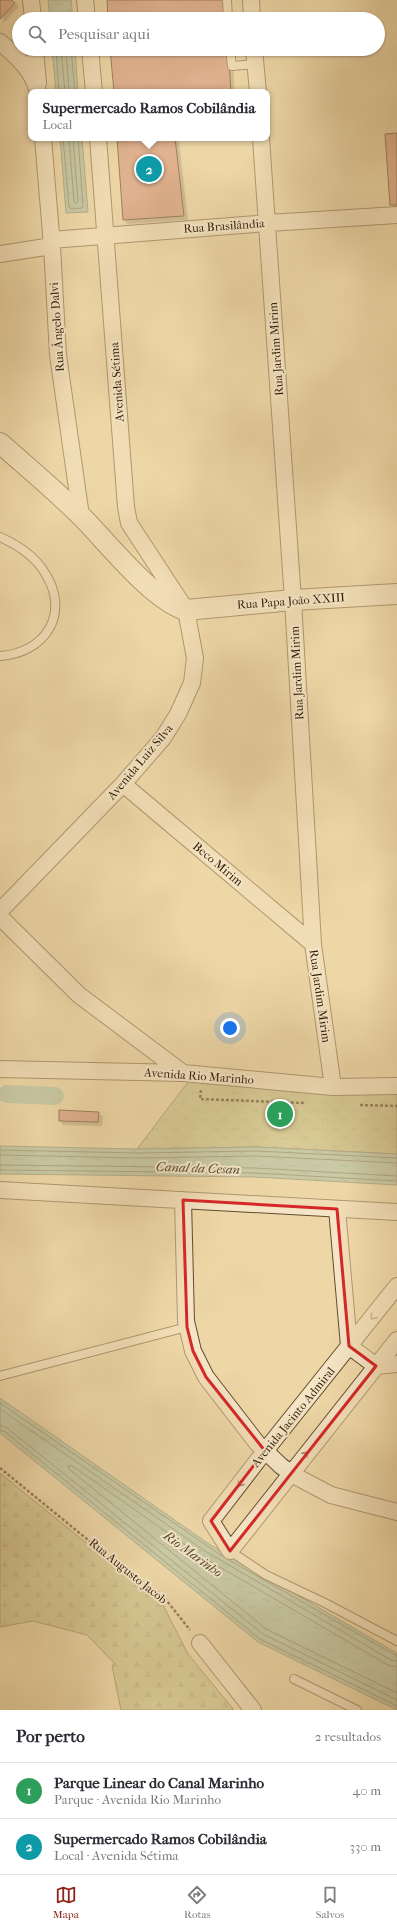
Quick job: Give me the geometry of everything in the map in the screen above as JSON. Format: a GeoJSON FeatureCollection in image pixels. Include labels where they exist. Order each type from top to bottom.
{"type":"FeatureCollection","features":[{"type":"Feature","properties":{"kind":"street"},"geometry":{"type":"LineString","coordinates":[[31,0],[32,12]]}},
{"type":"Feature","properties":{"kind":"street"},"geometry":{"type":"LineString","coordinates":[[85,0],[86,12]]}},
{"type":"Feature","properties":{"kind":"street"},"geometry":{"type":"LineString","coordinates":[[251,0],[252,12]]}},
{"type":"Feature","properties":{"kind":"street"},"geometry":{"type":"LineString","coordinates":[[0,42],[12,52]]}},
{"type":"Feature","properties":{"kind":"street"},"geometry":{"type":"LineString","coordinates":[[16,56],[21,60],[32,76],[38,89]]}},
{"type":"Feature","properties":{"kind":"street"},"geometry":{"type":"LineString","coordinates":[[21,60],[30,56]]}},
{"type":"Feature","properties":{"kind":"street"},"geometry":{"type":"LineString","coordinates":[[36,56],[39,89]]}},
{"type":"Feature","properties":{"kind":"street"},"geometry":{"type":"LineString","coordinates":[[91,56],[94,89]]}},
{"type":"Feature","properties":{"kind":"street"},"geometry":{"type":"LineString","coordinates":[[255,56],[258,89]]}},
{"type":"Feature","properties":{"kind":"street","name":"Rua Ângelo Dalvi"},"geometry":{"type":"LineString","coordinates":[[43,141],[52,243],[58,355],[81,516]]}},
{"type":"Feature","properties":{"kind":"street","name":"Avenida Sétima"},"geometry":{"type":"LineString","coordinates":[[98,141],[126,507],[129,523],[186,610]]}},
{"type":"Feature","properties":{"kind":"street","name":"Rua Jardim Mirim"},"geometry":{"type":"LineString","coordinates":[[261,141],[268,223],[313,944],[333,1087]]}},
{"type":"Feature","properties":{"kind":"street","name":"Rua Brasilândia"},"geometry":{"type":"LineString","coordinates":[[0,254],[52,243],[106,235],[397,215]]}},
{"type":"Feature","properties":{"kind":"street"},"geometry":{"type":"LineString","coordinates":[[0,443],[81,516],[151,589],[176,607],[186,610]]}},
{"type":"Feature","properties":{"kind":"street","name":"Rua Papa João XXIII"},"geometry":{"type":"LineString","coordinates":[[186,610],[292,600],[397,594]]}},
{"type":"Feature","properties":{"kind":"street","name":"Avenida Luiz Silva"},"geometry":{"type":"LineString","coordinates":[[0,911],[123,784],[163,738],[180,710],[192,683],[195,658],[186,610]]}},
{"type":"Feature","properties":{"kind":"street","name":"Beco Mirim"},"geometry":{"type":"LineString","coordinates":[[123,784],[313,944]]}},
{"type":"Feature","properties":{"kind":"street"},"geometry":{"type":"LineString","coordinates":[[0,918],[79,996],[183,1073]]}},
{"type":"Feature","properties":{"kind":"street","name":"Avenida Rio Marinho"},"geometry":{"type":"LineString","coordinates":[[0,1069],[183,1073],[333,1087],[397,1086]]}},
{"type":"Feature","properties":{"kind":"street"},"geometry":{"type":"LineString","coordinates":[[0,1190],[397,1212]]}},
{"type":"Feature","properties":{"kind":"street"},"geometry":{"type":"LineString","coordinates":[[183,1200],[188,1327],[193,1351],[206,1377],[265,1451],[291,1472],[314,1487],[331,1495],[397,1512]]}},
{"type":"Feature","properties":{"kind":"street"},"geometry":{"type":"LineString","coordinates":[[337,1209],[349,1346],[376,1366],[397,1364]]}},
{"type":"Feature","properties":{"kind":"street","name":"Avenida Jacinto Admiral"},"geometry":{"type":"LineString","coordinates":[[230,1551],[211,1521],[397,1286]]}},
{"type":"Feature","properties":{"kind":"street"},"geometry":{"type":"LineString","coordinates":[[230,1551],[397,1340]]}},
{"type":"Feature","properties":{"kind":"street"},"geometry":{"type":"LineString","coordinates":[[200,1643],[253,1710]]}},
{"type":"Feature","properties":{"kind":"lane"},"geometry":{"type":"LineString","coordinates":[[226,0],[227,12]]}},
{"type":"Feature","properties":{"kind":"lane"},"geometry":{"type":"LineString","coordinates":[[231,56],[232,66],[255,56]]}},
{"type":"Feature","properties":{"kind":"lane"},"geometry":{"type":"LineString","coordinates":[[0,537],[25,552],[45,572],[52,589],[55,607],[51,625],[41,640],[26,651],[17,654],[0,656]]}},
{"type":"Feature","properties":{"kind":"lane"},"geometry":{"type":"LineString","coordinates":[[0,1376],[188,1327]]}},
{"type":"Feature","properties":{"kind":"lane","name":"Avenida Jacinto Admiral"},"geometry":{"type":"LineString","coordinates":[[230,1551],[266,1575],[325,1603],[397,1641]]}},
{"type":"Feature","properties":{"kind":"lane"},"geometry":{"type":"LineString","coordinates":[[294,1679],[357,1710]]}},
{"type":"Feature","properties":{"kind":"path","name":"Rua Augusto Jacob"},"geometry":{"type":"LineString","coordinates":[[0,1468],[115,1562],[163,1596],[200,1643]]}},
{"type":"Feature","properties":{"kind":"highlighted area"},"geometry":{"type":"Polygon","coordinates":[[[183,1200],[337,1209],[349,1346],[376,1366],[230,1551],[211,1521],[265,1451],[206,1377],[193,1351],[187,1327],[183,1200]]]}},
{"type":"Feature","properties":{"kind":"green space"},"geometry":{"type":"Polygon","coordinates":[[[188,1082],[397,1091],[397,1154],[257,1147],[137,1149],[188,1082]]]}},
{"type":"Feature","properties":{"kind":"green space"},"geometry":{"type":"Polygon","coordinates":[[[0,1473],[163,1605],[188,1654],[234,1710],[121,1710],[112,1666],[114,1663],[87,1635],[33,1621],[0,1627],[0,1473]]]}},
{"type":"Feature","properties":{"kind":"water"},"geometry":{"type":"Polygon","coordinates":[[[48,0],[71,0],[72,12],[49,12],[48,0]]]}},
{"type":"Feature","properties":{"kind":"water"},"geometry":{"type":"Polygon","coordinates":[[[53,56],[75,56],[78,89],[56,89],[53,56]]]}},
{"type":"Feature","properties":{"kind":"water"},"geometry":{"type":"Polygon","coordinates":[[[60,141],[82,141],[88,212],[66,213],[60,141]]]}},
{"type":"Feature","properties":{"kind":"water","name":"Canal da Cesan"},"geometry":{"type":"Polygon","coordinates":[[[0,1146],[137,1149],[257,1147],[397,1154],[397,1185],[254,1177],[0,1174],[0,1146]]]}},
{"type":"Feature","properties":{"kind":"water","name":"Rio Marinho"},"geometry":{"type":"Polygon","coordinates":[[[0,1398],[209,1544],[397,1653],[397,1710],[258,1642],[0,1433],[0,1398]]]}},
{"type":"Feature","properties":{"kind":"building"},"geometry":{"type":"Polygon","coordinates":[[[0,0],[11,0],[15,3],[0,19],[0,0]]]}},
{"type":"Feature","properties":{"kind":"building"},"geometry":{"type":"Polygon","coordinates":[[[107,0],[224,0],[225,12],[108,12],[107,0]]]}},
{"type":"Feature","properties":{"kind":"building"},"geometry":{"type":"Polygon","coordinates":[[[111,56],[228,56],[231,89],[114,89],[111,56]]]}},
{"type":"Feature","properties":{"kind":"building"},"geometry":{"type":"Polygon","coordinates":[[[397,133],[397,205],[390,205],[385,134],[397,133]]]}},
{"type":"Feature","properties":{"kind":"building"},"geometry":{"type":"Polygon","coordinates":[[[117,141],[175,141],[184,216],[123,220],[117,141]]]}},
{"type":"Feature","properties":{"kind":"building"},"geometry":{"type":"Polygon","coordinates":[[[59,1110],[99,1112],[98,1122],[59,1121],[59,1110]]]}},
{"type":"Feature","properties":{"kind":"waterway"},"geometry":{"type":"LineString","coordinates":[[7,1094],[55,1096]]}},
{"type":"Feature","properties":{"kind":"place","name":"Supermercado Ramos Cobilândia"},"geometry":{"type":"Point","coordinates":[149,169]}},
{"type":"Feature","properties":{"kind":"place","name":"Parque Linear do Canal Marinho"},"geometry":{"type":"Point","coordinates":[280,1114]}}]}
